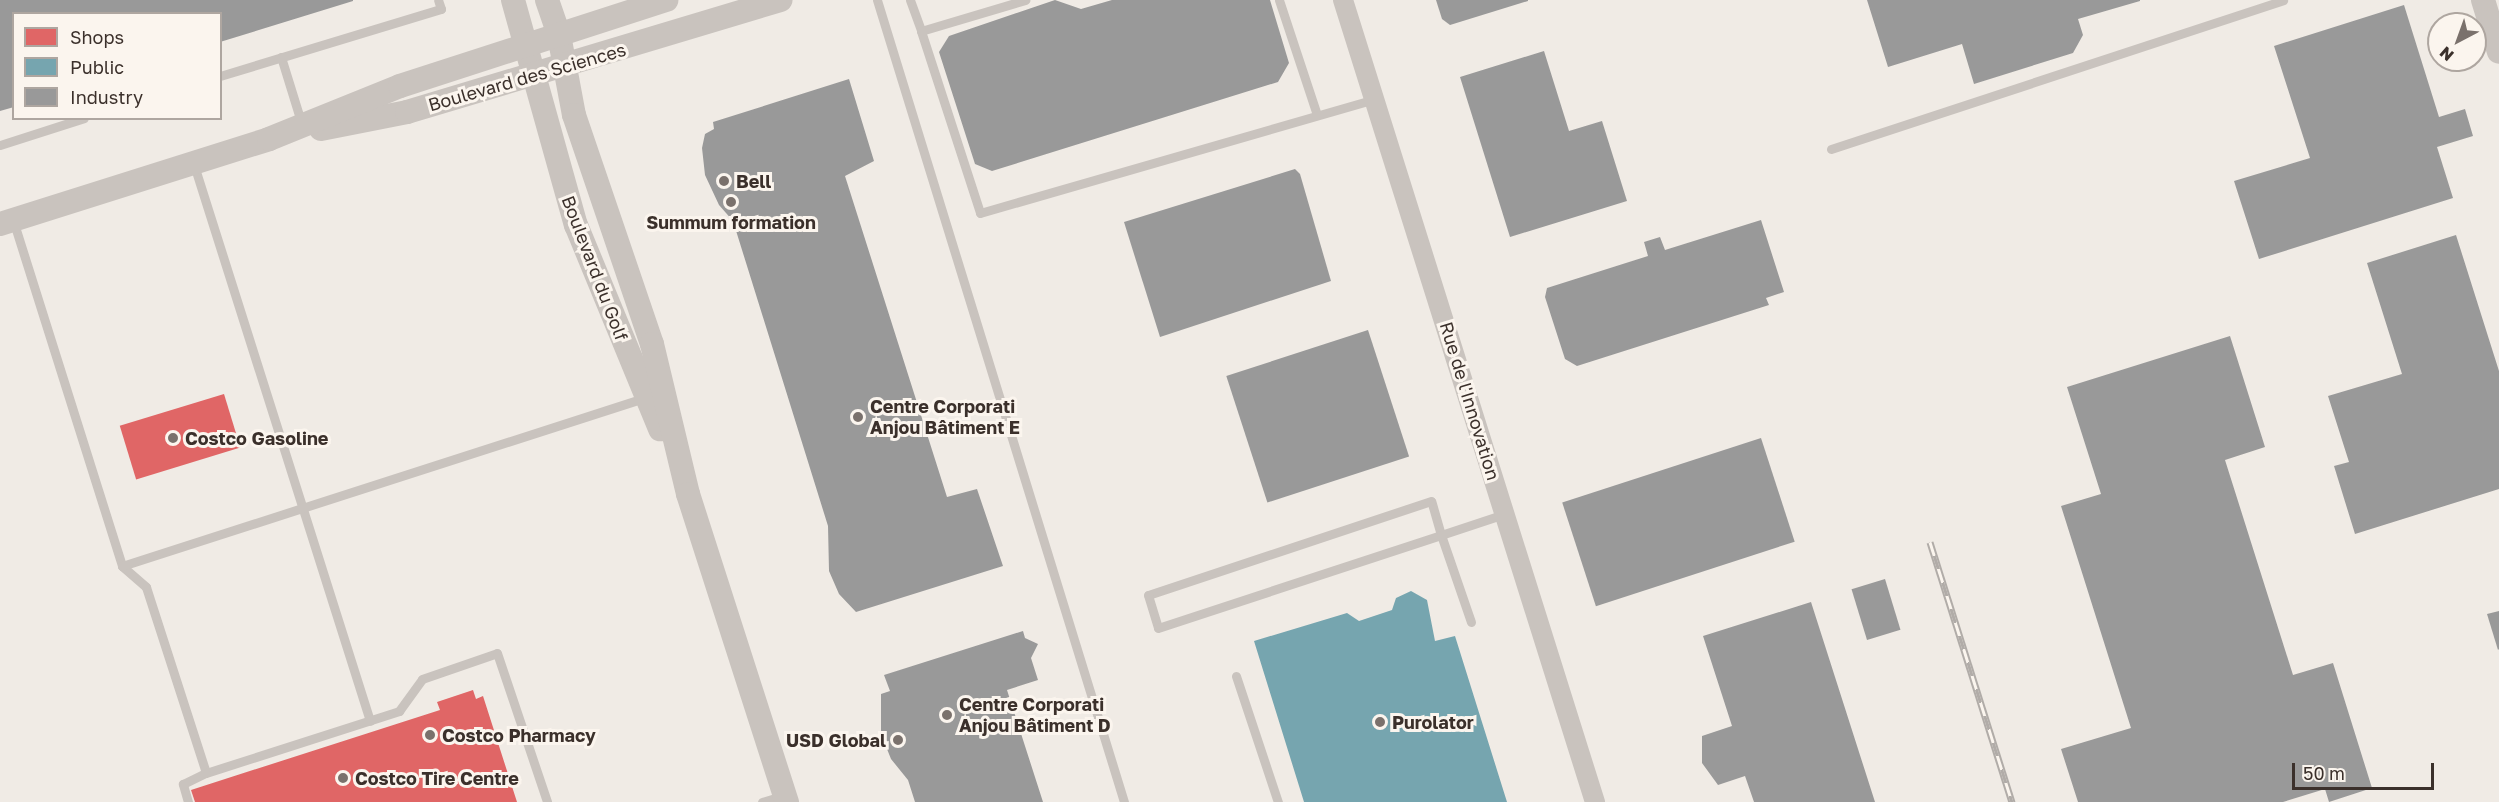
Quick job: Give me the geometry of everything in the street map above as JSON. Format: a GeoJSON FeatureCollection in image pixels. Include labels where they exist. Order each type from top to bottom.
{"type":"FeatureCollection","features":[{"type":"Feature","properties":{"kind":"street","name":"Boulevard du Golf"},"geometry":{"type":"LineString","coordinates":[[513,0],[576,225],[688,494]]}},
{"type":"Feature","properties":{"kind":"street","name":"Boulevard du Golf"},"geometry":{"type":"LineString","coordinates":[[547,0],[558,35],[574,115],[608,225],[652,344],[688,494],[778,800]]}},
{"type":"Feature","properties":{"kind":"street","name":"Boulevard des Sciences"},"geometry":{"type":"LineString","coordinates":[[269,139],[400,86],[666,0]]}},
{"type":"Feature","properties":{"kind":"street","name":"Boulevard des Sciences"},"geometry":{"type":"LineString","coordinates":[[6,222],[269,139],[407,112],[564,67],[781,0]]}},
{"type":"Feature","properties":{"kind":"street","name":"Rue de l'Innovation"},"geometry":{"type":"LineString","coordinates":[[1343,0],[1594,802]]}},
{"type":"Feature","properties":{"kind":"street"},"geometry":{"type":"LineString","coordinates":[[2483,0],[2499,52]]}},
{"type":"Feature","properties":{"kind":"lane"},"geometry":{"type":"LineString","coordinates":[[222,75],[441,9],[438,0]]}},
{"type":"Feature","properties":{"kind":"lane"},"geometry":{"type":"LineString","coordinates":[[877,0],[1124,802]]}},
{"type":"Feature","properties":{"kind":"lane"},"geometry":{"type":"LineString","coordinates":[[910,0],[980,213],[1375,99]]}},
{"type":"Feature","properties":{"kind":"lane"},"geometry":{"type":"LineString","coordinates":[[921,31],[1025,0]]}},
{"type":"Feature","properties":{"kind":"lane"},"geometry":{"type":"LineString","coordinates":[[1279,0],[1317,115]]}},
{"type":"Feature","properties":{"kind":"lane"},"geometry":{"type":"LineString","coordinates":[[1831,149],[2283,0]]}},
{"type":"Feature","properties":{"kind":"lane"},"geometry":{"type":"LineString","coordinates":[[281,57],[302,125]]}},
{"type":"Feature","properties":{"kind":"lane"},"geometry":{"type":"LineString","coordinates":[[0,145],[78,120]]}},
{"type":"Feature","properties":{"kind":"lane"},"geometry":{"type":"LineString","coordinates":[[193,162],[370,721]]}},
{"type":"Feature","properties":{"kind":"lane"},"geometry":{"type":"LineString","coordinates":[[6,222],[122,566],[146,587],[206,773]]}},
{"type":"Feature","properties":{"kind":"lane"},"geometry":{"type":"LineString","coordinates":[[122,566],[647,397]]}},
{"type":"Feature","properties":{"kind":"lane"},"geometry":{"type":"LineString","coordinates":[[1471,622],[1441,535],[1431,501],[1148,595],[1158,628],[1441,535],[1504,514]]}},
{"type":"Feature","properties":{"kind":"lane"},"geometry":{"type":"LineString","coordinates":[[188,802],[183,784],[206,773],[399,711],[422,679],[497,653],[547,802]]}},
{"type":"Feature","properties":{"kind":"lane"},"geometry":{"type":"LineString","coordinates":[[1236,676],[1278,802]]}},
{"type":"Feature","properties":{"kind":"building: Shops"},"geometry":{"type":"Polygon","coordinates":[[[224,394],[240,448],[136,479],[120,426],[224,394]]]}},
{"type":"Feature","properties":{"kind":"building: Shops"},"geometry":{"type":"Polygon","coordinates":[[[473,690],[476,699],[483,696],[517,802],[195,802],[191,790],[440,710],[437,702],[473,690]]]}},
{"type":"Feature","properties":{"kind":"building: Public","name":"Purolator"},"geometry":{"type":"Polygon","coordinates":[[[1411,591],[1427,600],[1435,641],[1455,636],[1507,802],[1304,802],[1254,641],[1347,613],[1359,621],[1392,610],[1396,598],[1411,591]]]}},
{"type":"Feature","properties":{"kind":"building: Industry"},"geometry":{"type":"Polygon","coordinates":[[[0,0],[353,0],[222,41],[222,12],[12,12],[12,108],[0,111],[0,0]]]}},
{"type":"Feature","properties":{"kind":"building: Industry"},"geometry":{"type":"Polygon","coordinates":[[[1055,0],[1081,9],[1112,0],[1270,0],[1289,63],[1278,82],[992,171],[975,164],[939,52],[949,36],[1055,0]]]}},
{"type":"Feature","properties":{"kind":"building: Industry"},"geometry":{"type":"Polygon","coordinates":[[[1436,0],[1528,1],[1450,25],[1442,19],[1436,0]]]}},
{"type":"Feature","properties":{"kind":"building: Industry"},"geometry":{"type":"Polygon","coordinates":[[[1867,0],[2140,1],[2078,19],[2083,35],[2073,53],[1974,84],[1962,44],[1888,67],[1867,0]]]}},
{"type":"Feature","properties":{"kind":"building: Industry"},"geometry":{"type":"Polygon","coordinates":[[[2404,5],[2439,117],[2465,109],[2473,136],[2437,147],[2453,198],[2259,259],[2234,181],[2310,158],[2274,46],[2404,5]]]}},
{"type":"Feature","properties":{"kind":"building: Industry"},"geometry":{"type":"Polygon","coordinates":[[[1544,51],[1569,131],[1602,121],[1627,201],[1510,237],[1460,77],[1544,51]]]}},
{"type":"Feature","properties":{"kind":"building: Industry","name":"Centre Corporati Anjou Bâtiment E"},"geometry":{"type":"Polygon","coordinates":[[[849,79],[874,161],[845,176],[947,497],[977,489],[1003,566],[856,612],[839,594],[829,571],[828,526],[733,221],[719,205],[705,175],[702,148],[705,134],[714,129],[713,122],[849,79]]]}},
{"type":"Feature","properties":{"kind":"building: Industry"},"geometry":{"type":"Polygon","coordinates":[[[1295,169],[1300,174],[1331,281],[1160,337],[1124,222],[1295,169]]]}},
{"type":"Feature","properties":{"kind":"building: Industry"},"geometry":{"type":"Polygon","coordinates":[[[1761,220],[1784,292],[1766,298],[1769,305],[1577,366],[1565,359],[1545,297],[1547,288],[1648,256],[1644,242],[1660,237],[1665,250],[1761,220]]]}},
{"type":"Feature","properties":{"kind":"building: Industry"},"geometry":{"type":"Polygon","coordinates":[[[2456,235],[2499,371],[2499,489],[2355,534],[2334,466],[2349,462],[2328,396],[2402,374],[2367,263],[2456,235]]]}},
{"type":"Feature","properties":{"kind":"building: Industry"},"geometry":{"type":"Polygon","coordinates":[[[1368,330],[1409,456],[1267,503],[1226,376],[1368,330]]]}},
{"type":"Feature","properties":{"kind":"building: Industry"},"geometry":{"type":"Polygon","coordinates":[[[2230,336],[2265,447],[2225,460],[2293,675],[2333,663],[2372,788],[2329,802],[2325,789],[2283,802],[2078,802],[2061,749],[2131,728],[2061,506],[2101,494],[2067,387],[2230,336]]]}},
{"type":"Feature","properties":{"kind":"building: Industry"},"geometry":{"type":"Polygon","coordinates":[[[1761,438],[1795,542],[1596,606],[1562,503],[1761,438]]]}},
{"type":"Feature","properties":{"kind":"building: Industry"},"geometry":{"type":"Polygon","coordinates":[[[1885,579],[1900,630],[1867,640],[1852,589],[1885,579]]]}},
{"type":"Feature","properties":{"kind":"building: Industry"},"geometry":{"type":"Polygon","coordinates":[[[1811,602],[1875,802],[1754,802],[1745,776],[1718,785],[1702,763],[1702,736],[1732,726],[1703,636],[1811,602]]]}},
{"type":"Feature","properties":{"kind":"building: Industry"},"geometry":{"type":"Polygon","coordinates":[[[2499,611],[2499,649],[2498,650],[2487,614],[2499,611]]]}},
{"type":"Feature","properties":{"kind":"building: Industry","name":"Centre Corporati Anjou Bâtiment D"},"geometry":{"type":"Polygon","coordinates":[[[1023,631],[1025,638],[1038,644],[1031,658],[1038,680],[1007,690],[1043,802],[915,802],[908,780],[891,759],[881,734],[881,694],[890,691],[884,675],[1023,631]]]}},
{"type":"Feature","properties":{"kind":"railway"},"geometry":{"type":"LineString","coordinates":[[1930,542],[2012,802]]}},
{"type":"Feature","properties":{"kind":"place","name":"Bell"},"geometry":{"type":"Point","coordinates":[724,181]}},
{"type":"Feature","properties":{"kind":"place","name":"Summum formation"},"geometry":{"type":"Point","coordinates":[731,202]}},
{"type":"Feature","properties":{"kind":"place","name":"Centre Corporati Anjou Bâtiment E"},"geometry":{"type":"Point","coordinates":[858,417]}},
{"type":"Feature","properties":{"kind":"place","name":"Costco Gasoline"},"geometry":{"type":"Point","coordinates":[173,438]}},
{"type":"Feature","properties":{"kind":"place","name":"Centre Corporati Anjou Bâtiment D"},"geometry":{"type":"Point","coordinates":[947,715]}},
{"type":"Feature","properties":{"kind":"place","name":"Purolator"},"geometry":{"type":"Point","coordinates":[1380,722]}},
{"type":"Feature","properties":{"kind":"place","name":"Costco Pharmacy"},"geometry":{"type":"Point","coordinates":[430,735]}},
{"type":"Feature","properties":{"kind":"place","name":"USD Global"},"geometry":{"type":"Point","coordinates":[898,740]}},
{"type":"Feature","properties":{"kind":"place","name":"Costco Tire Centre"},"geometry":{"type":"Point","coordinates":[343,778]}}]}
